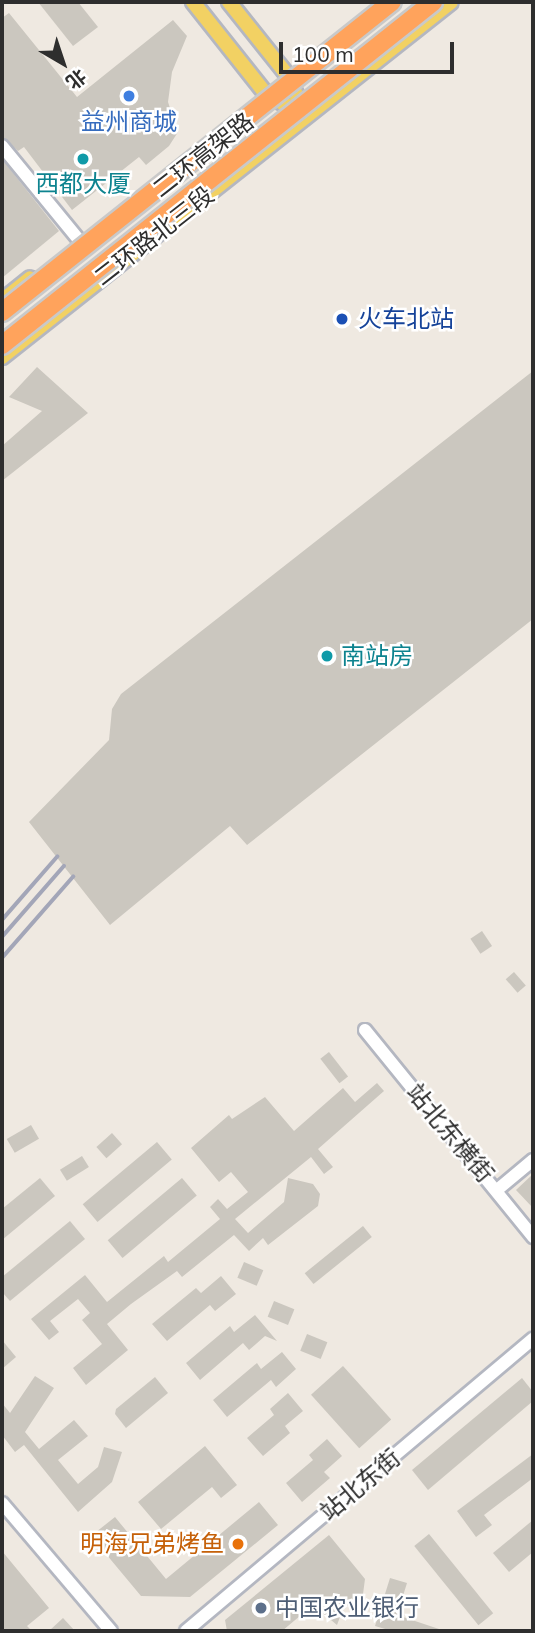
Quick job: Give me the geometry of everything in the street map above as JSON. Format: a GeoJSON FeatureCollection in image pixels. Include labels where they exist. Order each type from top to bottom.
{"type":"FeatureCollection","features":[{"type":"Feature","properties":{"kind":"highway","name":"二环高架路"},"geometry":{"type":"LineString","coordinates":[[2,312],[392,2]]}},
{"type":"Feature","properties":{"kind":"highway","name":"二环高架路"},"geometry":{"type":"LineString","coordinates":[[2,345],[433,2]]}},
{"type":"Feature","properties":{"kind":"main road"},"geometry":{"type":"LineString","coordinates":[[193,2],[266,93],[306,116]]}},
{"type":"Feature","properties":{"kind":"main road"},"geometry":{"type":"LineString","coordinates":[[229,2],[288,75],[306,116]]}},
{"type":"Feature","properties":{"kind":"main road","name":"二环路北三段"},"geometry":{"type":"LineString","coordinates":[[2,301],[380,2]]}},
{"type":"Feature","properties":{"kind":"main road","name":"二环路北三段"},"geometry":{"type":"LineString","coordinates":[[2,357],[451,2]]}},
{"type":"Feature","properties":{"kind":"street"},"geometry":{"type":"LineString","coordinates":[[2,146],[79,240]]}},
{"type":"Feature","properties":{"kind":"street","name":"站北东横街"},"geometry":{"type":"LineString","coordinates":[[365,1030],[533,1237]]}},
{"type":"Feature","properties":{"kind":"street"},"geometry":{"type":"LineString","coordinates":[[497,1190],[533,1160]]}},
{"type":"Feature","properties":{"kind":"street","name":"站北东街"},"geometry":{"type":"LineString","coordinates":[[186,1631],[533,1339]]}},
{"type":"Feature","properties":{"kind":"street"},"geometry":{"type":"LineString","coordinates":[[2,1503],[111,1631]]}},
{"type":"Feature","properties":{"kind":"building"},"geometry":{"type":"Polygon","coordinates":[[[38,2],[78,2],[98,27],[73,46],[38,2]]]}},
{"type":"Feature","properties":{"kind":"building"},"geometry":{"type":"Polygon","coordinates":[[[9,13],[77,97],[173,20],[187,36],[172,72],[168,102],[178,132],[169,146],[146,165],[139,157],[72,210],[24,147],[18,151],[2,137],[2,18],[9,13]]]}},
{"type":"Feature","properties":{"kind":"building"},"geometry":{"type":"Polygon","coordinates":[[[2,159],[59,231],[2,278],[2,159]]]}},
{"type":"Feature","properties":{"kind":"building"},"geometry":{"type":"Polygon","coordinates":[[[37,367],[88,413],[2,481],[2,446],[42,411],[9,397],[37,367]]]}},
{"type":"Feature","properties":{"kind":"building","name":"南站房"},"geometry":{"type":"Polygon","coordinates":[[[533,371],[533,619],[247,845],[230,826],[110,925],[29,822],[109,740],[112,709],[121,694],[533,371]]]}},
{"type":"Feature","properties":{"kind":"building"},"geometry":{"type":"Polygon","coordinates":[[[482,931],[492,946],[480,954],[470,939],[482,931]]]}},
{"type":"Feature","properties":{"kind":"building"},"geometry":{"type":"Polygon","coordinates":[[[514,972],[526,986],[518,993],[506,979],[514,972]]]}},
{"type":"Feature","properties":{"kind":"building"},"geometry":{"type":"Polygon","coordinates":[[[329,1052],[348,1076],[339,1083],[320,1059],[329,1052]]]}},
{"type":"Feature","properties":{"kind":"building"},"geometry":{"type":"Polygon","coordinates":[[[377,1083],[384,1091],[318,1149],[333,1167],[324,1174],[311,1157],[235,1219],[248,1233],[284,1202],[288,1178],[313,1184],[320,1194],[318,1206],[268,1245],[263,1238],[249,1251],[234,1235],[182,1277],[177,1271],[131,1304],[107,1324],[128,1350],[86,1385],[73,1368],[102,1344],[82,1320],[90,1313],[78,1299],[50,1321],[59,1332],[49,1340],[31,1319],[85,1275],[107,1302],[164,1256],[168,1262],[220,1219],[210,1207],[218,1199],[227,1209],[248,1192],[231,1172],[219,1182],[191,1148],[229,1115],[232,1119],[265,1097],[294,1131],[343,1088],[355,1102],[377,1083]]]}},
{"type":"Feature","properties":{"kind":"building"},"geometry":{"type":"Polygon","coordinates":[[[31,1125],[39,1139],[15,1153],[7,1139],[31,1125]]]}},
{"type":"Feature","properties":{"kind":"building"},"geometry":{"type":"Polygon","coordinates":[[[112,1133],[122,1144],[106,1158],[96,1147],[112,1133]]]}},
{"type":"Feature","properties":{"kind":"building"},"geometry":{"type":"Polygon","coordinates":[[[157,1142],[172,1160],[97,1222],[83,1204],[157,1142]]]}},
{"type":"Feature","properties":{"kind":"building"},"geometry":{"type":"Polygon","coordinates":[[[82,1156],[89,1167],[67,1181],[60,1170],[82,1156]]]}},
{"type":"Feature","properties":{"kind":"building"},"geometry":{"type":"Polygon","coordinates":[[[533,1174],[533,1208],[516,1190],[533,1174]]]}},
{"type":"Feature","properties":{"kind":"building"},"geometry":{"type":"Polygon","coordinates":[[[40,1178],[55,1196],[2,1240],[2,1209],[40,1178]]]}},
{"type":"Feature","properties":{"kind":"building"},"geometry":{"type":"Polygon","coordinates":[[[182,1178],[197,1196],[122,1258],[108,1240],[182,1178]]]}},
{"type":"Feature","properties":{"kind":"building"},"geometry":{"type":"Polygon","coordinates":[[[70,1221],[85,1239],[10,1301],[2,1292],[2,1277],[70,1221]]]}},
{"type":"Feature","properties":{"kind":"building"},"geometry":{"type":"Polygon","coordinates":[[[363,1226],[372,1237],[314,1284],[305,1273],[363,1226]]]}},
{"type":"Feature","properties":{"kind":"building"},"geometry":{"type":"Polygon","coordinates":[[[244,1262],[263,1270],[257,1286],[237,1278],[244,1262]]]}},
{"type":"Feature","properties":{"kind":"building"},"geometry":{"type":"Polygon","coordinates":[[[221,1276],[236,1294],[215,1311],[210,1305],[167,1341],[152,1324],[196,1288],[201,1293],[221,1276]]]}},
{"type":"Feature","properties":{"kind":"building"},"geometry":{"type":"Polygon","coordinates":[[[274,1301],[294,1309],[288,1325],[268,1317],[274,1301]]]}},
{"type":"Feature","properties":{"kind":"building"},"geometry":{"type":"Polygon","coordinates":[[[255,1315],[277,1341],[265,1336],[249,1350],[243,1343],[200,1380],[186,1363],[230,1326],[234,1332],[255,1315]]]}},
{"type":"Feature","properties":{"kind":"building"},"geometry":{"type":"Polygon","coordinates":[[[307,1334],[327,1342],[321,1359],[300,1351],[307,1334]]]}},
{"type":"Feature","properties":{"kind":"building"},"geometry":{"type":"Polygon","coordinates":[[[2,1340],[16,1357],[2,1369],[2,1340]]]}},
{"type":"Feature","properties":{"kind":"building"},"geometry":{"type":"Polygon","coordinates":[[[282,1352],[296,1369],[276,1387],[271,1380],[227,1417],[213,1400],[257,1363],[261,1369],[282,1352]]]}},
{"type":"Feature","properties":{"kind":"building"},"geometry":{"type":"Polygon","coordinates":[[[343,1366],[391,1420],[359,1448],[311,1395],[343,1366]]]}},
{"type":"Feature","properties":{"kind":"building"},"geometry":{"type":"Polygon","coordinates":[[[35,1376],[54,1388],[25,1432],[39,1449],[74,1420],[88,1436],[58,1460],[78,1484],[98,1467],[104,1447],[122,1452],[112,1482],[78,1512],[24,1445],[15,1452],[2,1435],[2,1403],[10,1413],[35,1376]]]}},
{"type":"Feature","properties":{"kind":"building"},"geometry":{"type":"Polygon","coordinates":[[[155,1377],[168,1393],[126,1428],[115,1414],[116,1409],[155,1377]]]}},
{"type":"Feature","properties":{"kind":"building"},"geometry":{"type":"Polygon","coordinates":[[[522,1378],[533,1392],[533,1401],[428,1490],[412,1470],[522,1378]]]}},
{"type":"Feature","properties":{"kind":"building"},"geometry":{"type":"Polygon","coordinates":[[[288,1393],[303,1411],[285,1426],[290,1433],[263,1456],[247,1438],[274,1415],[270,1409],[288,1393]]]}},
{"type":"Feature","properties":{"kind":"building"},"geometry":{"type":"Polygon","coordinates":[[[327,1439],[342,1456],[324,1472],[330,1478],[302,1502],[286,1483],[313,1460],[309,1455],[327,1439]]]}},
{"type":"Feature","properties":{"kind":"building"},"geometry":{"type":"Polygon","coordinates":[[[205,1446],[237,1485],[221,1498],[212,1487],[161,1529],[138,1502],[205,1446]]]}},
{"type":"Feature","properties":{"kind":"building"},"geometry":{"type":"Polygon","coordinates":[[[533,1454],[533,1478],[484,1515],[492,1525],[476,1537],[457,1511],[533,1454]]]}},
{"type":"Feature","properties":{"kind":"building"},"geometry":{"type":"Polygon","coordinates":[[[259,1502],[278,1525],[190,1597],[141,1596],[91,1536],[115,1517],[166,1579],[259,1502]]]}},
{"type":"Feature","properties":{"kind":"building"},"geometry":{"type":"Polygon","coordinates":[[[533,1520],[533,1552],[509,1572],[493,1553],[533,1520]]]}},
{"type":"Feature","properties":{"kind":"building"},"geometry":{"type":"Polygon","coordinates":[[[429,1534],[493,1613],[478,1625],[414,1546],[429,1534]]]}},
{"type":"Feature","properties":{"kind":"building"},"geometry":{"type":"Polygon","coordinates":[[[329,1535],[365,1579],[363,1594],[343,1609],[337,1625],[313,1605],[282,1631],[227,1631],[225,1620],[329,1535]]]}},
{"type":"Feature","properties":{"kind":"building"},"geometry":{"type":"Polygon","coordinates":[[[2,1551],[49,1608],[27,1626],[32,1631],[2,1631],[2,1551]]]}},
{"type":"Feature","properties":{"kind":"building"},"geometry":{"type":"Polygon","coordinates":[[[390,1578],[407,1583],[397,1615],[445,1631],[392,1631],[375,1626],[390,1578]]]}},
{"type":"Feature","properties":{"kind":"building"},"geometry":{"type":"Polygon","coordinates":[[[63,1618],[75,1631],[49,1631],[63,1618]]]}},
{"type":"Feature","properties":{"kind":"railway"},"geometry":{"type":"LineString","coordinates":[[2,920],[57,857]]}},
{"type":"Feature","properties":{"kind":"railway"},"geometry":{"type":"LineString","coordinates":[[2,937],[64,866]]}},
{"type":"Feature","properties":{"kind":"railway"},"geometry":{"type":"LineString","coordinates":[[2,958],[73,877]]}},
{"type":"Feature","properties":{"kind":"place","name":"益州商城"},"geometry":{"type":"Point","coordinates":[129,96]}},
{"type":"Feature","properties":{"kind":"place","name":"西都大厦"},"geometry":{"type":"Point","coordinates":[83,159]}},
{"type":"Feature","properties":{"kind":"place","name":"火车北站"},"geometry":{"type":"Point","coordinates":[342,319]}},
{"type":"Feature","properties":{"kind":"place","name":"南站房"},"geometry":{"type":"Point","coordinates":[327,656]}},
{"type":"Feature","properties":{"kind":"place","name":"明海兄弟烤鱼"},"geometry":{"type":"Point","coordinates":[238,1544]}},
{"type":"Feature","properties":{"kind":"place","name":"中国农业银行"},"geometry":{"type":"Point","coordinates":[261,1608]}}]}
